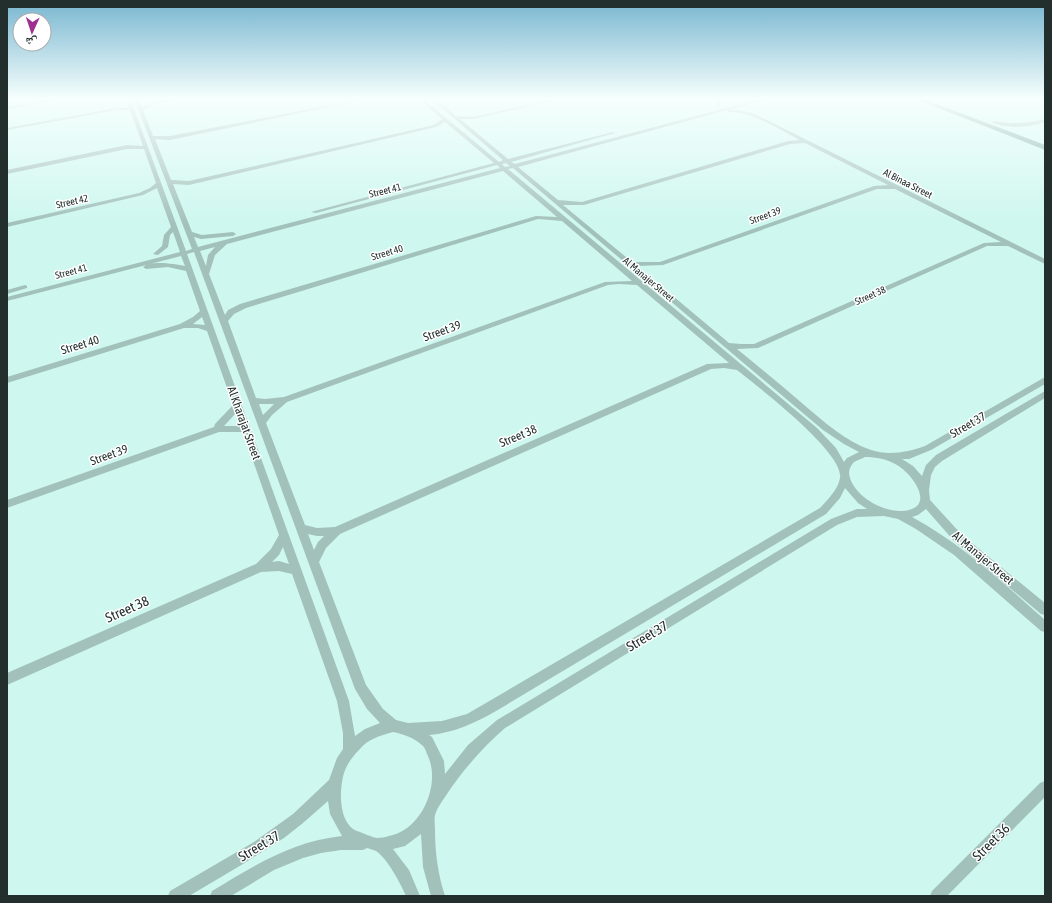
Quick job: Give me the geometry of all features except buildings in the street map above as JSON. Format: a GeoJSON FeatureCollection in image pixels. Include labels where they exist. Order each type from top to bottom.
{"type":"FeatureCollection","features":[{"type":"Feature","properties":{"kind":"street"},"geometry":{"type":"LineString","coordinates":[[127,147],[140,140]]}},
{"type":"Feature","properties":{"kind":"street","name":"Al Kharajat Street"},"geometry":{"type":"LineString","coordinates":[[142,140],[343,701],[349,733],[349,750]]}},
{"type":"Feature","properties":{"kind":"street","name":"Al Kharajat Street"},"geometry":{"type":"LineString","coordinates":[[153,140],[224,321],[261,424],[361,689],[369,703],[380,716],[393,726]]}},
{"type":"Feature","properties":{"kind":"street"},"geometry":{"type":"LineString","coordinates":[[156,147],[167,140]]}},
{"type":"Feature","properties":{"kind":"street"},"geometry":{"type":"LineString","coordinates":[[169,182],[189,183],[375,140]]}},
{"type":"Feature","properties":{"kind":"street","name":"Al Manajer Street"},"geometry":{"type":"LineString","coordinates":[[471,140],[824,440],[833,450],[845,475]]}},
{"type":"Feature","properties":{"kind":"street","name":"Al Manajer Street"},"geometry":{"type":"LineString","coordinates":[[484,140],[826,428],[847,442],[871,454]]}},
{"type":"Feature","properties":{"kind":"street","name":"Street 41"},"geometry":{"type":"LineString","coordinates":[[7,299],[233,236],[466,179],[536,153],[589,140]]}},
{"type":"Feature","properties":{"kind":"street","name":"Street 41"},"geometry":{"type":"LineString","coordinates":[[512,163],[536,160],[607,140]]}},
{"type":"Feature","properties":{"kind":"street","name":"Al Binaa Street"},"geometry":{"type":"LineString","coordinates":[[803,140],[1045,262]]}},
{"type":"Feature","properties":{"kind":"street","name":"Al Binaa Street"},"geometry":{"type":"LineString","coordinates":[[811,140],[1045,256]]}},
{"type":"Feature","properties":{"kind":"street"},"geometry":{"type":"LineString","coordinates":[[1025,140],[1045,148]]}},
{"type":"Feature","properties":{"kind":"street"},"geometry":{"type":"LineString","coordinates":[[557,202],[582,204],[790,142],[809,143]]}},
{"type":"Feature","properties":{"kind":"street"},"geometry":{"type":"LineString","coordinates":[[7,172],[127,147],[145,148]]}},
{"type":"Feature","properties":{"kind":"street"},"geometry":{"type":"LineString","coordinates":[[477,169],[484,162],[480,153],[481,149]]}},
{"type":"Feature","properties":{"kind":"street"},"geometry":{"type":"LineString","coordinates":[[499,152],[512,155],[536,153]]}},
{"type":"Feature","properties":{"kind":"street"},"geometry":{"type":"LineString","coordinates":[[529,179],[530,175],[526,167],[536,160]]}},
{"type":"Feature","properties":{"kind":"street","name":"Street 41"},"geometry":{"type":"LineString","coordinates":[[307,214],[477,169],[501,166]]}},
{"type":"Feature","properties":{"kind":"street"},"geometry":{"type":"LineString","coordinates":[[466,179],[498,176],[515,178]]}},
{"type":"Feature","properties":{"kind":"street"},"geometry":{"type":"LineString","coordinates":[[876,187],[879,183],[878,178]]}},
{"type":"Feature","properties":{"kind":"street"},"geometry":{"type":"LineString","coordinates":[[174,193],[189,183]]}},
{"type":"Feature","properties":{"kind":"street","name":"Street 42"},"geometry":{"type":"LineString","coordinates":[[7,225],[141,194],[152,189],[158,184]]}},
{"type":"Feature","properties":{"kind":"street","name":"Street 39"},"geometry":{"type":"LineString","coordinates":[[631,263],[646,265],[661,264],[876,187],[900,189]]}},
{"type":"Feature","properties":{"kind":"street","name":"Street 42"},"geometry":{"type":"LineString","coordinates":[[141,194],[162,196]]}},
{"type":"Feature","properties":{"kind":"street"},"geometry":{"type":"LineString","coordinates":[[573,216],[575,209],[582,204]]}},
{"type":"Feature","properties":{"kind":"street"},"geometry":{"type":"LineString","coordinates":[[538,217],[545,212],[548,206]]}},
{"type":"Feature","properties":{"kind":"street","name":"Street 40"},"geometry":{"type":"LineString","coordinates":[[224,321],[231,312],[243,306],[538,217],[551,217],[564,220]]}},
{"type":"Feature","properties":{"kind":"street","name":"Street 41"},"geometry":{"type":"LineString","coordinates":[[233,236],[278,222]]}},
{"type":"Feature","properties":{"kind":"street"},"geometry":{"type":"LineString","coordinates":[[156,254],[165,247],[166,235],[173,228]]}},
{"type":"Feature","properties":{"kind":"street"},"geometry":{"type":"LineString","coordinates":[[980,229],[987,237],[986,244]]}},
{"type":"Feature","properties":{"kind":"street"},"geometry":{"type":"LineString","coordinates":[[190,233],[201,236],[233,236]]}},
{"type":"Feature","properties":{"kind":"street"},"geometry":{"type":"LineString","coordinates":[[205,275],[209,268],[209,259],[212,254],[217,248],[233,236]]}},
{"type":"Feature","properties":{"kind":"street","name":"Street 38"},"geometry":{"type":"LineString","coordinates":[[727,344],[741,347],[755,346],[986,244],[1012,245]]}},
{"type":"Feature","properties":{"kind":"street","name":"Street 41"},"geometry":{"type":"LineString","coordinates":[[7,292],[156,254],[182,250]]}},
{"type":"Feature","properties":{"kind":"street","name":"Street 39"},"geometry":{"type":"LineString","coordinates":[[649,278],[655,269],[661,264]]}},
{"type":"Feature","properties":{"kind":"street"},"geometry":{"type":"LineString","coordinates":[[121,268],[135,269],[168,265],[188,268]]}},
{"type":"Feature","properties":{"kind":"street"},"geometry":{"type":"LineString","coordinates":[[607,283],[614,277],[619,266]]}},
{"type":"Feature","properties":{"kind":"street","name":"Street 39"},"geometry":{"type":"LineString","coordinates":[[253,400],[265,402],[285,400],[607,283],[639,283]]}},
{"type":"Feature","properties":{"kind":"street","name":"Street 40"},"geometry":{"type":"LineString","coordinates":[[217,303],[229,306],[243,306]]}},
{"type":"Feature","properties":{"kind":"street","name":"Street 40"},"geometry":{"type":"LineString","coordinates":[[7,380],[183,326],[196,319],[204,311]]}},
{"type":"Feature","properties":{"kind":"street","name":"Street 40"},"geometry":{"type":"LineString","coordinates":[[183,326],[198,326],[210,329]]}},
{"type":"Feature","properties":{"kind":"street"},"geometry":{"type":"LineString","coordinates":[[751,365],[751,355],[755,346]]}},
{"type":"Feature","properties":{"kind":"street"},"geometry":{"type":"LineString","coordinates":[[710,366],[715,357],[715,347]]}},
{"type":"Feature","properties":{"kind":"street","name":"Street 38"},"geometry":{"type":"LineString","coordinates":[[301,528],[317,532],[336,530],[710,366],[724,365],[739,368]]}},
{"type":"Feature","properties":{"kind":"street","name":"Street 37"},"geometry":{"type":"LineString","coordinates":[[886,456],[909,455],[928,448],[1045,380]]}},
{"type":"Feature","properties":{"kind":"street","name":"Street 37"},"geometry":{"type":"LineString","coordinates":[[925,490],[926,475],[932,464],[1045,394]]}},
{"type":"Feature","properties":{"kind":"street","name":"Street 39"},"geometry":{"type":"LineString","coordinates":[[261,424],[269,413],[285,400]]}},
{"type":"Feature","properties":{"kind":"street"},"geometry":{"type":"LineString","coordinates":[[219,429],[218,426],[238,406]]}},
{"type":"Feature","properties":{"kind":"street","name":"Street 39"},"geometry":{"type":"LineString","coordinates":[[7,504],[219,429],[233,428],[246,430]]}},
{"type":"Feature","properties":{"kind":"street"},"geometry":{"type":"LineString","coordinates":[[871,454],[886,456],[901,463],[914,472],[923,484],[925,490],[925,501],[922,506],[913,512],[900,515],[884,512],[861,501],[850,490],[845,475],[848,462],[858,456],[871,454]]}},
{"type":"Feature","properties":{"kind":"street","name":"Street 37"},"geometry":{"type":"LineString","coordinates":[[408,728],[430,729],[452,726],[473,718],[823,510],[837,495],[845,475]]}},
{"type":"Feature","properties":{"kind":"street","name":"Al Manajer Street"},"geometry":{"type":"LineString","coordinates":[[925,501],[949,530],[1045,610]]}},
{"type":"Feature","properties":{"kind":"street","name":"Street 37"},"geometry":{"type":"LineString","coordinates":[[436,799],[450,776],[466,756],[482,739],[501,724],[834,522],[856,514],[884,512]]}},
{"type":"Feature","properties":{"kind":"street","name":"Al Manajer Street"},"geometry":{"type":"LineString","coordinates":[[900,515],[916,523],[948,544],[1045,627]]}},
{"type":"Feature","properties":{"kind":"street","name":"Street 38"},"geometry":{"type":"LineString","coordinates":[[314,562],[322,545],[336,530]]}},
{"type":"Feature","properties":{"kind":"street","name":"Street 38"},"geometry":{"type":"LineString","coordinates":[[260,567],[274,552],[284,535]]}},
{"type":"Feature","properties":{"kind":"street","name":"Street 38"},"geometry":{"type":"LineString","coordinates":[[7,679],[260,567],[279,566],[296,570]]}},
{"type":"Feature","properties":{"kind":"street"},"geometry":{"type":"LineString","coordinates":[[393,726],[408,728],[422,736],[432,747],[438,763],[440,781],[436,799],[428,817],[415,832],[399,842],[381,846],[364,843],[350,834],[339,821],[334,804],[334,785],[340,767],[349,750],[362,738],[377,730],[393,726]]}},
{"type":"Feature","properties":{"kind":"street","name":"Street 37"},"geometry":{"type":"LineString","coordinates":[[175,896],[288,828],[315,805],[334,785]]}},
{"type":"Feature","properties":{"kind":"street","name":"Street 36"},"geometry":{"type":"LineString","coordinates":[[937,896],[1045,788]]}},
{"type":"Feature","properties":{"kind":"street"},"geometry":{"type":"LineString","coordinates":[[428,817],[429,855],[438,896]]}},
{"type":"Feature","properties":{"kind":"street","name":"Street 37"},"geometry":{"type":"LineString","coordinates":[[217,896],[275,861],[297,851],[320,845],[342,842],[364,843]]}},
{"type":"Feature","properties":{"kind":"street"},"geometry":{"type":"LineString","coordinates":[[381,846],[402,871],[413,896]]}},
{"type":"Feature","properties":{"kind":"shaded area"},"geometry":{"type":"Polygon","coordinates":[[[7,140],[1045,140],[1045,896],[7,896],[7,140]]]}}]}
